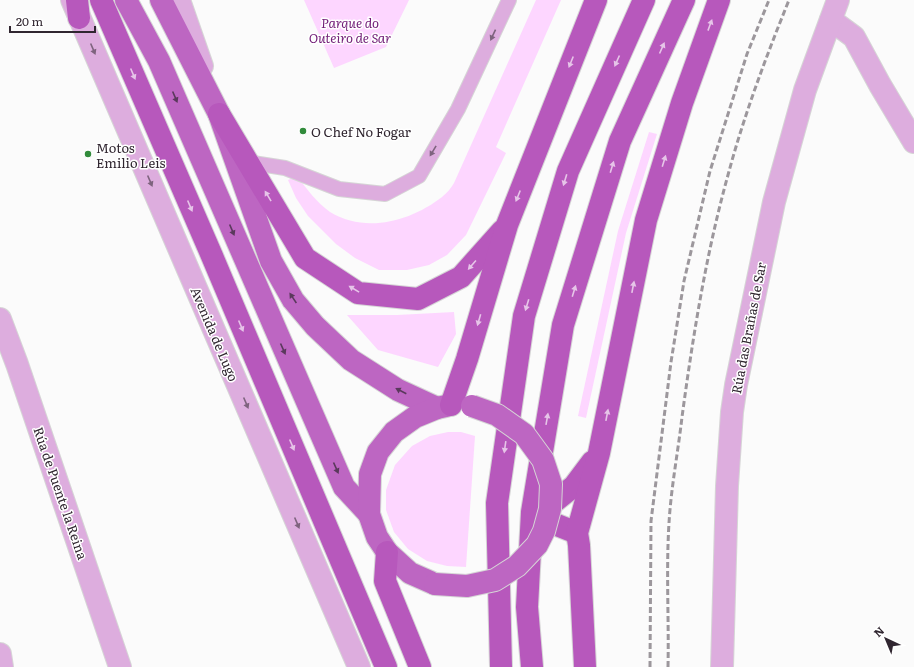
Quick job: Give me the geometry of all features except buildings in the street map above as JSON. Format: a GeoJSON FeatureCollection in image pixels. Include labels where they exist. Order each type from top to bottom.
{"type":"FeatureCollection","features":[{"type":"Feature","properties":{"kind":"highway"},"geometry":{"type":"LineString","coordinates":[[101,0],[386,667]]}},
{"type":"Feature","properties":{"kind":"highway"},"geometry":{"type":"LineString","coordinates":[[444,406],[467,359],[507,225],[596,0]]}},
{"type":"Feature","properties":{"kind":"highway"},"geometry":{"type":"LineString","coordinates":[[501,667],[498,503],[524,316],[568,171],[644,0]]}},
{"type":"Feature","properties":{"kind":"highway"},"geometry":{"type":"LineString","coordinates":[[532,667],[527,607],[543,513],[563,325],[620,141],[684,0]]}},
{"type":"Feature","properties":{"kind":"highway"},"geometry":{"type":"LineString","coordinates":[[586,667],[577,533],[599,453],[646,220],[682,103],[719,0]]}},
{"type":"Feature","properties":{"kind":"highway"},"geometry":{"type":"LineString","coordinates":[[218,114],[305,258],[358,293],[418,299],[461,277],[507,225]]}},
{"type":"Feature","properties":{"kind":"highway"},"geometry":{"type":"LineString","coordinates":[[543,513],[574,486],[599,453]]}},
{"type":"Feature","properties":{"kind":"highway"},"geometry":{"type":"LineString","coordinates":[[543,513],[577,533]]}},
{"type":"Feature","properties":{"kind":"highway"},"geometry":{"type":"LineString","coordinates":[[387,552],[384,581],[415,662]]}},
{"type":"Feature","properties":{"kind":"main road"},"geometry":{"type":"LineString","coordinates":[[126,0],[159,61],[344,486],[369,514]]}},
{"type":"Feature","properties":{"kind":"main road"},"geometry":{"type":"LineString","coordinates":[[161,0],[218,114],[271,261],[293,300],[315,326],[351,360],[398,390],[444,406],[472,406],[497,415],[524,434],[543,460],[550,484],[543,513],[544,531],[537,545],[517,566],[495,580],[467,586],[435,584],[410,573],[387,552],[377,537],[369,514],[370,474],[378,452],[394,432],[415,417],[444,406]]}},
{"type":"Feature","properties":{"kind":"street"},"geometry":{"type":"LineString","coordinates":[[180,0],[218,114]]}},
{"type":"Feature","properties":{"kind":"street","name":"Rúa das Brañas de Sar"},"geometry":{"type":"LineString","coordinates":[[722,667],[727,486],[732,412],[736,385],[774,202],[805,90],[838,0]]}},
{"type":"Feature","properties":{"kind":"street","name":"Avenida de Lugo"},"geometry":{"type":"LineString","coordinates":[[76,6],[359,667]]}},
{"type":"Feature","properties":{"kind":"street"},"geometry":{"type":"LineString","coordinates":[[831,20],[854,37],[880,85],[914,142]]}},
{"type":"Feature","properties":{"kind":"street","name":"Rúa de Puente la Reina"},"geometry":{"type":"LineString","coordinates":[[0,319],[17,364],[120,667]]}},
{"type":"Feature","properties":{"kind":"street"},"geometry":{"type":"LineString","coordinates":[[0,654],[2,667]]}},
{"type":"Feature","properties":{"kind":"lane"},"geometry":{"type":"LineString","coordinates":[[247,162],[285,168],[338,189],[385,194],[418,176],[458,109],[509,0]]}},
{"type":"Feature","properties":{"kind":"green space","name":"Parque do Outeiro de Sar"},"geometry":{"type":"Polygon","coordinates":[[[304,0],[409,0],[386,47],[334,68],[304,0]]]}},
{"type":"Feature","properties":{"kind":"green space"},"geometry":{"type":"Polygon","coordinates":[[[536,0],[561,0],[496,147],[506,153],[466,235],[447,255],[429,265],[407,270],[379,270],[355,258],[336,244],[308,216],[296,198],[288,180],[297,176],[316,200],[330,212],[344,219],[358,222],[388,222],[402,218],[416,213],[442,197],[454,183],[536,0]]]}},
{"type":"Feature","properties":{"kind":"green space"},"geometry":{"type":"Polygon","coordinates":[[[649,132],[657,134],[626,233],[586,418],[578,416],[618,231],[649,132]]]}},
{"type":"Feature","properties":{"kind":"green space"},"geometry":{"type":"Polygon","coordinates":[[[454,312],[456,334],[438,367],[378,350],[347,315],[397,315],[454,312]]]}},
{"type":"Feature","properties":{"kind":"green space"},"geometry":{"type":"Polygon","coordinates":[[[448,432],[461,432],[475,436],[466,567],[447,566],[427,561],[408,549],[394,532],[386,510],[386,490],[395,465],[412,446],[430,436],[448,432]]]}},
{"type":"Feature","properties":{"kind":"railway"},"geometry":{"type":"LineString","coordinates":[[650,667],[651,521],[671,362],[684,281],[710,171],[747,54],[769,0]]}},
{"type":"Feature","properties":{"kind":"railway"},"geometry":{"type":"LineString","coordinates":[[668,667],[668,541],[670,510],[686,387],[701,295],[713,235],[734,153],[756,86],[789,0]]}},
{"type":"Feature","properties":{"kind":"place","name":"O Chef No Fogar"},"geometry":{"type":"Point","coordinates":[303,131]}},
{"type":"Feature","properties":{"kind":"place","name":"Motos Emilio Leis"},"geometry":{"type":"Point","coordinates":[88,154]}}]}
